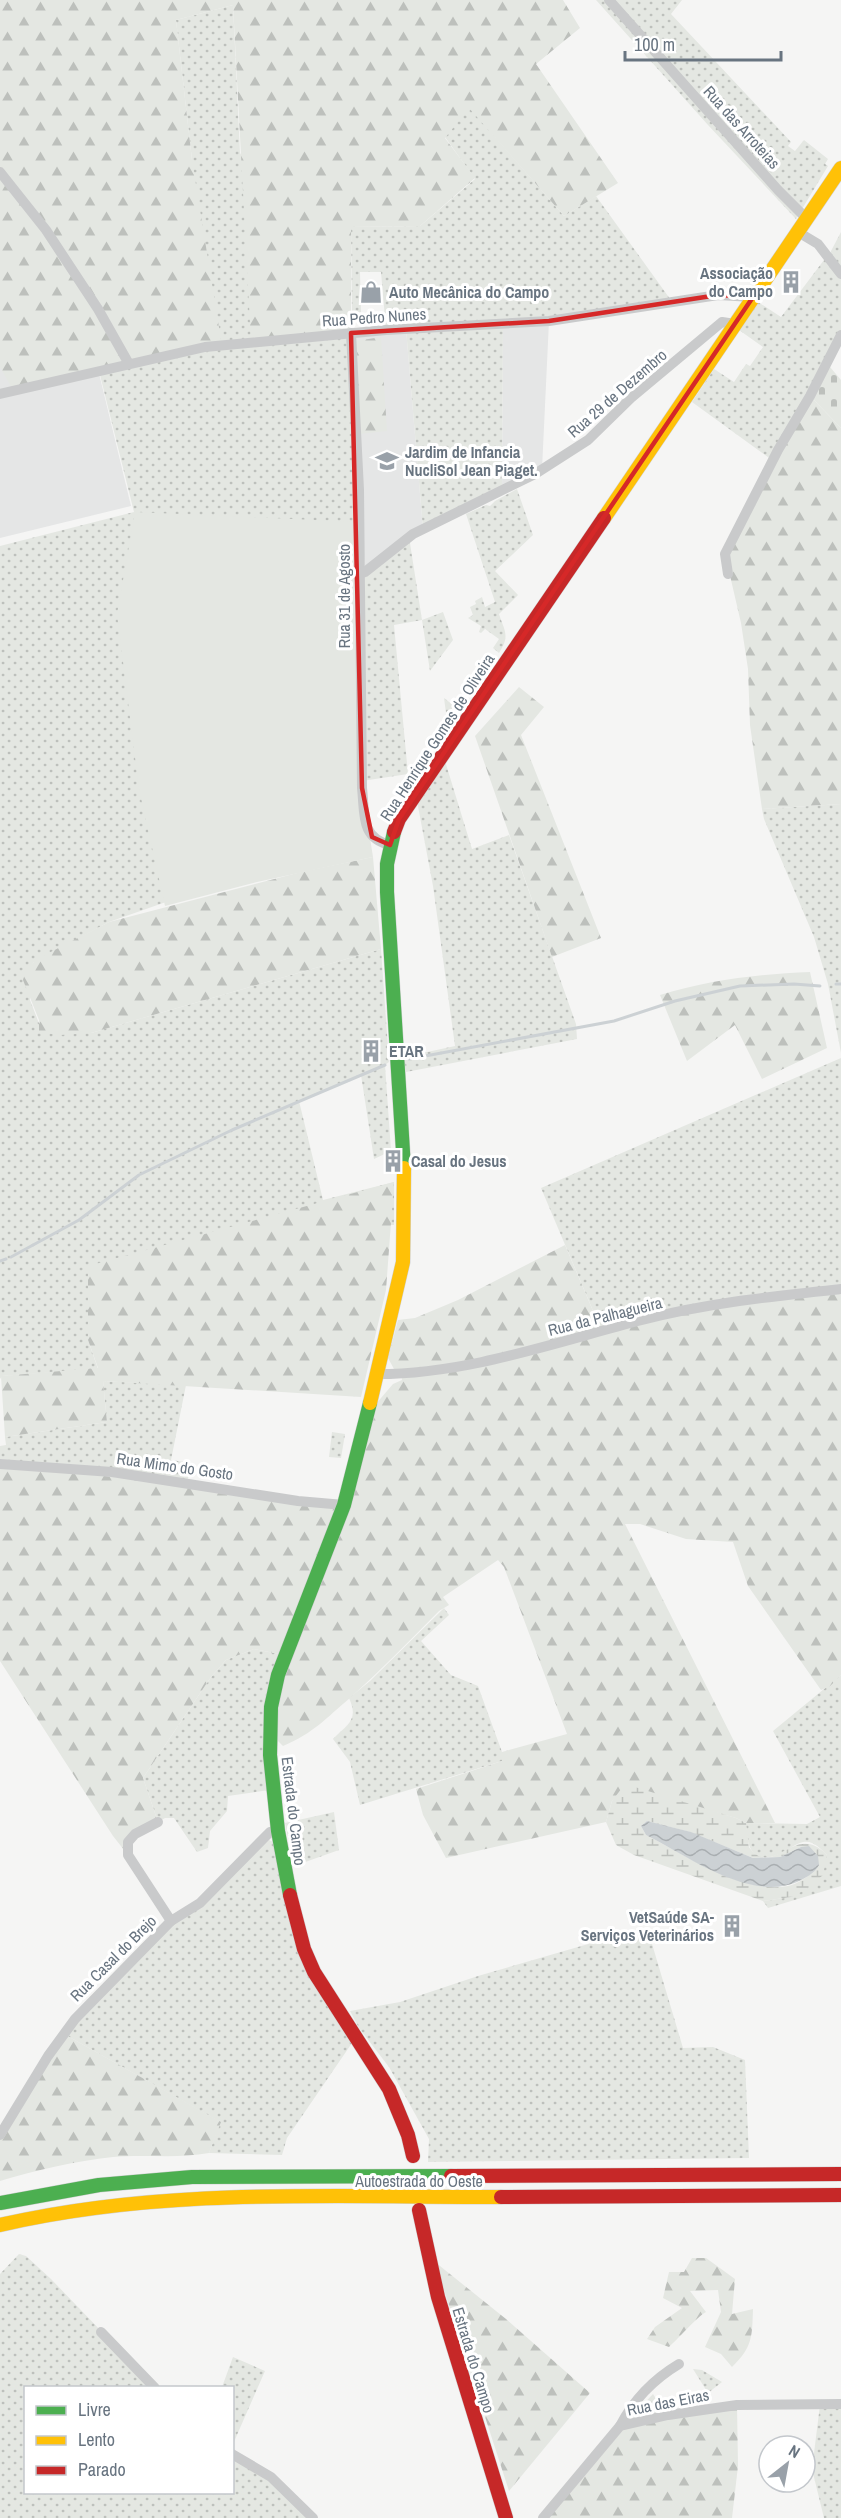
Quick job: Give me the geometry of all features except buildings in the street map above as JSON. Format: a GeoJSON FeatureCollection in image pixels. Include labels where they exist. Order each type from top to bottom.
{"type":"FeatureCollection","features":[{"type":"Feature","properties":{"kind":"main road","name":"Rua Henrique Gomes de Oliveira"},"geometry":{"type":"LineString","coordinates":[[357,1456],[403,1262],[405,1221],[387,883],[390,844],[399,819],[841,168]]}},
{"type":"Feature","properties":{"kind":"main road","name":"Estrada do Campo"},"geometry":{"type":"LineString","coordinates":[[357,1456],[344,1505],[283,1657],[274,1692],[270,1755],[278,1831],[292,1908],[308,1961],[383,2078],[401,2116],[413,2156]]}},
{"type":"Feature","properties":{"kind":"main road","name":"Autoestrada do Oeste"},"geometry":{"type":"LineString","coordinates":[[0,2203],[99,2186],[213,2176],[689,2177],[841,2174]]}},
{"type":"Feature","properties":{"kind":"main road","name":"Autoestrada do Oeste"},"geometry":{"type":"LineString","coordinates":[[0,2224],[50,2214],[137,2202],[226,2197],[753,2198],[841,2195]]}},
{"type":"Feature","properties":{"kind":"main road"},"geometry":{"type":"LineString","coordinates":[[0,2238],[31,2229],[110,2213],[137,2202]]}},
{"type":"Feature","properties":{"kind":"main road","name":"Estrada do Campo"},"geometry":{"type":"LineString","coordinates":[[419,2210],[438,2297],[506,2518]]}},
{"type":"Feature","properties":{"kind":"street","name":"Rua das Arroteias"},"geometry":{"type":"LineString","coordinates":[[609,0],[747,157],[807,219]]}},
{"type":"Feature","properties":{"kind":"street"},"geometry":{"type":"LineString","coordinates":[[0,172],[46,230],[98,309],[129,364]]}},
{"type":"Feature","properties":{"kind":"street"},"geometry":{"type":"LineString","coordinates":[[798,232],[818,244],[841,274]]}},
{"type":"Feature","properties":{"kind":"street","name":"Rua Pedro Nunes"},"geometry":{"type":"LineString","coordinates":[[0,394],[205,348],[351,333],[549,321],[718,295],[753,297]]}},
{"type":"Feature","properties":{"kind":"street","name":"Rua 29 de Dezembro"},"geometry":{"type":"LineString","coordinates":[[359,574],[365,572],[413,534],[535,474],[588,440],[631,398],[722,322],[735,324]]}},
{"type":"Feature","properties":{"kind":"street","name":"Rua 31 de Agosto"},"geometry":{"type":"LineString","coordinates":[[351,333],[358,490],[362,788],[366,827],[372,837],[379,842],[390,844]]}},
{"type":"Feature","properties":{"kind":"street"},"geometry":{"type":"LineString","coordinates":[[728,573],[725,554],[778,450],[810,396],[841,336]]}},
{"type":"Feature","properties":{"kind":"street","name":"Rua da Palhagueira"},"geometry":{"type":"LineString","coordinates":[[378,1374],[402,1374],[477,1362],[570,1341],[643,1319],[766,1297],[841,1289]]}},
{"type":"Feature","properties":{"kind":"street","name":"Rua Mimo do Gosto"},"geometry":{"type":"LineString","coordinates":[[0,1464],[112,1472],[298,1501],[344,1505]]}},
{"type":"Feature","properties":{"kind":"street"},"geometry":{"type":"LineString","coordinates":[[158,1822],[135,1834],[128,1842],[128,1855],[171,1921]]}},
{"type":"Feature","properties":{"kind":"street","name":"Rua Casal do Brejo"},"geometry":{"type":"LineString","coordinates":[[0,2135],[48,2056],[75,2019],[171,1921],[196,1906],[270,1832],[278,1831]]}},
{"type":"Feature","properties":{"kind":"street"},"geometry":{"type":"LineString","coordinates":[[101,2332],[153,2386]]}},
{"type":"Feature","properties":{"kind":"street"},"geometry":{"type":"LineString","coordinates":[[620,2426],[627,2413],[647,2390],[679,2364]]}},
{"type":"Feature","properties":{"kind":"street","name":"Rua das Eiras"},"geometry":{"type":"LineString","coordinates":[[543,2518],[620,2426],[668,2415],[737,2405],[841,2404]]}},
{"type":"Feature","properties":{"kind":"street"},"geometry":{"type":"LineString","coordinates":[[234,2455],[271,2477],[313,2518]]}},
{"type":"Feature","properties":{"kind":"highlighted area"},"geometry":{"type":"Polygon","coordinates":[[[718,295],[753,297],[744,311],[399,819],[390,845],[372,837],[362,788],[351,333],[549,321],[718,295]]]}},
{"type":"Feature","properties":{"kind":"shaded area"},"geometry":{"type":"Polygon","coordinates":[[[549,321],[542,469],[502,489],[503,324],[549,321]]]}},
{"type":"Feature","properties":{"kind":"shaded area","name":"Jardim de Infancia NucliSol Jean Piaget."},"geometry":{"type":"Polygon","coordinates":[[[406,329],[423,529],[365,572],[351,333],[406,329]]]}},
{"type":"Feature","properties":{"kind":"shaded area"},"geometry":{"type":"Polygon","coordinates":[[[0,365],[97,365],[131,506],[0,538],[0,365]]]}},
{"type":"Feature","properties":{"kind":"green space"},"geometry":{"type":"Polygon","coordinates":[[[0,0],[563,0],[580,28],[536,64],[618,183],[564,216],[469,108],[445,138],[475,178],[420,226],[351,227],[351,333],[251,342],[233,5],[176,20],[192,160],[222,346],[13,390],[0,367],[0,0]]]}},
{"type":"Feature","properties":{"kind":"green space"},"geometry":{"type":"Polygon","coordinates":[[[596,0],[682,0],[671,14],[791,142],[788,146],[795,151],[804,140],[828,159],[825,164],[828,166],[796,219],[708,125],[596,0]]]}},
{"type":"Feature","properties":{"kind":"green space"},"geometry":{"type":"Polygon","coordinates":[[[233,5],[240,153],[351,333],[359,522],[166,902],[109,922],[33,963],[30,1000],[40,1026],[91,1033],[381,949],[389,1062],[385,1065],[391,1151],[374,1159],[361,1075],[299,1101],[323,1200],[394,1182],[394,1225],[388,1225],[88,1340],[98,1369],[2,1376],[0,1379],[0,546],[134,512],[99,371],[192,160],[176,20],[233,5]]]}},
{"type":"Feature","properties":{"kind":"green space"},"geometry":{"type":"Polygon","coordinates":[[[469,107],[564,216],[596,196],[673,303],[503,324],[502,489],[423,529],[406,329],[386,330],[381,272],[360,272],[361,312],[352,313],[351,227],[420,226],[475,179],[445,137],[469,107]]]}},
{"type":"Feature","properties":{"kind":"green space"},"geometry":{"type":"Polygon","coordinates":[[[841,232],[841,335],[772,460],[692,402],[714,369],[734,382],[746,364],[750,366],[763,347],[739,330],[758,302],[781,317],[827,256],[830,258],[831,251],[841,232]]]}},
{"type":"Feature","properties":{"kind":"green space"},"geometry":{"type":"Polygon","coordinates":[[[381,337],[387,431],[359,434],[356,341],[381,337]]]}},
{"type":"Feature","properties":{"kind":"green space"},"geometry":{"type":"Polygon","coordinates":[[[830,367],[841,380],[841,428],[813,399],[830,367]]]}},
{"type":"Feature","properties":{"kind":"green space"},"geometry":{"type":"Polygon","coordinates":[[[810,396],[841,428],[841,804],[762,809],[750,725],[748,669],[741,623],[725,554],[810,396]]]}},
{"type":"Feature","properties":{"kind":"green space"},"geometry":{"type":"Polygon","coordinates":[[[517,489],[533,535],[495,571],[518,595],[499,614],[505,630],[505,638],[499,653],[493,648],[499,639],[485,629],[479,632],[481,626],[468,618],[473,615],[470,607],[476,604],[475,601],[482,597],[485,607],[495,602],[466,514],[486,505],[490,506],[517,489]]]}},
{"type":"Feature","properties":{"kind":"green space"},"geometry":{"type":"Polygon","coordinates":[[[135,512],[359,522],[362,788],[373,857],[257,882],[165,906],[139,789],[117,614],[135,512]]]}},
{"type":"Feature","properties":{"kind":"green space"},"geometry":{"type":"Polygon","coordinates":[[[409,537],[422,620],[394,625],[408,774],[362,781],[365,572],[409,537]]]}},
{"type":"Feature","properties":{"kind":"green space"},"geometry":{"type":"Polygon","coordinates":[[[443,612],[453,640],[430,671],[422,620],[443,612]]]}},
{"type":"Feature","properties":{"kind":"green space"},"geometry":{"type":"Polygon","coordinates":[[[519,687],[544,707],[521,735],[601,938],[552,957],[475,736],[519,687]]]}},
{"type":"Feature","properties":{"kind":"green space"},"geometry":{"type":"Polygon","coordinates":[[[459,697],[466,702],[448,728],[444,698],[453,705],[459,697]]]}},
{"type":"Feature","properties":{"kind":"green space"},"geometry":{"type":"Polygon","coordinates":[[[445,761],[472,849],[509,835],[576,1024],[577,1039],[406,1072],[404,1057],[455,1046],[433,886],[417,801],[445,761]]]}},
{"type":"Feature","properties":{"kind":"green space"},"geometry":{"type":"Polygon","coordinates":[[[841,804],[841,1053],[828,984],[814,937],[764,819],[762,809],[841,804]]]}},
{"type":"Feature","properties":{"kind":"green space"},"geometry":{"type":"Polygon","coordinates":[[[373,857],[381,949],[91,1033],[60,1035],[39,1032],[39,1020],[23,980],[26,969],[39,958],[109,922],[301,872],[373,857]]]}},
{"type":"Feature","properties":{"kind":"green space"},"geometry":{"type":"Polygon","coordinates":[[[810,972],[827,1048],[762,1079],[735,1025],[687,1061],[660,995],[697,985],[734,979],[810,972]]]}},
{"type":"Feature","properties":{"kind":"green space"},"geometry":{"type":"Polygon","coordinates":[[[841,1058],[841,1289],[602,1332],[541,1188],[841,1058]]]}},
{"type":"Feature","properties":{"kind":"green space"},"geometry":{"type":"Polygon","coordinates":[[[394,1182],[386,1290],[361,1397],[103,1381],[107,1422],[5,1437],[1,1376],[98,1368],[88,1340],[88,1266],[394,1182]]]}},
{"type":"Feature","properties":{"kind":"green space"},"geometry":{"type":"Polygon","coordinates":[[[565,1245],[602,1332],[766,1297],[841,1289],[841,1675],[830,1686],[821,1690],[748,1586],[733,1542],[686,1539],[640,1524],[625,1524],[775,1823],[746,1823],[686,1804],[622,1791],[612,1801],[606,1822],[446,1858],[423,1815],[416,1789],[502,1761],[502,1752],[567,1734],[504,1567],[498,1560],[443,1597],[449,1605],[439,1611],[362,1687],[326,1719],[283,1746],[278,1741],[280,1691],[375,1405],[393,1384],[402,1380],[401,1371],[394,1369],[388,1358],[398,1320],[415,1318],[458,1300],[565,1245]]]}},
{"type":"Feature","properties":{"kind":"green space"},"geometry":{"type":"Polygon","coordinates":[[[103,1381],[186,1385],[171,1460],[191,1463],[187,1483],[0,1464],[0,1446],[6,1445],[5,1437],[107,1422],[103,1381]]]}},
{"type":"Feature","properties":{"kind":"green space"},"geometry":{"type":"Polygon","coordinates":[[[332,1432],[345,1434],[341,1458],[329,1457],[332,1432]]]}},
{"type":"Feature","properties":{"kind":"green space"},"geometry":{"type":"Polygon","coordinates":[[[0,1464],[340,1503],[279,1654],[254,1649],[226,1660],[211,1677],[143,1778],[158,1822],[135,1834],[128,1855],[113,1836],[0,1661],[0,1464]]]}},
{"type":"Feature","properties":{"kind":"green space"},"geometry":{"type":"Polygon","coordinates":[[[444,1608],[449,1615],[421,1641],[451,1675],[478,1686],[502,1752],[502,1761],[360,1805],[350,1762],[333,1739],[352,1717],[352,1705],[349,1698],[370,1681],[444,1608]]]}},
{"type":"Feature","properties":{"kind":"green space"},"geometry":{"type":"Polygon","coordinates":[[[254,1649],[279,1654],[269,1790],[228,1796],[227,1811],[210,1831],[208,1848],[197,1852],[174,1818],[165,1818],[158,1822],[143,1778],[211,1677],[226,1660],[254,1649]]]}},
{"type":"Feature","properties":{"kind":"green space"},"geometry":{"type":"Polygon","coordinates":[[[841,1675],[841,1886],[768,1908],[763,1901],[791,1897],[827,1855],[810,1842],[796,1844],[784,1852],[768,1857],[756,1855],[749,1845],[746,1823],[807,1824],[820,1817],[773,1731],[841,1675]]]}},
{"type":"Feature","properties":{"kind":"green space"},"geometry":{"type":"Polygon","coordinates":[[[625,1784],[746,1823],[749,1847],[758,1856],[766,1858],[753,1858],[690,1832],[647,1821],[641,1826],[646,1835],[733,1879],[771,1887],[788,1886],[803,1880],[816,1870],[801,1847],[780,1857],[767,1857],[804,1844],[815,1846],[827,1855],[823,1875],[807,1889],[791,1897],[763,1901],[634,1855],[616,1845],[606,1822],[612,1801],[625,1784]]]}},
{"type":"Feature","properties":{"kind":"green space"},"geometry":{"type":"Polygon","coordinates":[[[334,1812],[339,1850],[294,1866],[285,1823],[334,1812]]]}},
{"type":"Feature","properties":{"kind":"green space"},"geometry":{"type":"Polygon","coordinates":[[[269,1840],[275,1843],[294,1939],[352,2043],[287,2138],[282,2155],[209,2153],[220,2122],[64,2034],[136,1956],[269,1840]]]}},
{"type":"Feature","properties":{"kind":"green space"},"geometry":{"type":"Polygon","coordinates":[[[647,1927],[683,2048],[713,2047],[745,2060],[749,2158],[428,2162],[429,2139],[389,2067],[359,2028],[350,2011],[400,2002],[478,1976],[647,1927]]]}},
{"type":"Feature","properties":{"kind":"green space"},"geometry":{"type":"Polygon","coordinates":[[[64,2034],[221,2122],[209,2153],[99,2159],[56,2166],[0,2181],[0,2135],[64,2034]]]}},
{"type":"Feature","properties":{"kind":"green space"},"geometry":{"type":"Polygon","coordinates":[[[19,2254],[26,2256],[154,2386],[24,2386],[24,2494],[234,2494],[234,2455],[263,2471],[313,2518],[0,2518],[0,2274],[19,2254]]]}},
{"type":"Feature","properties":{"kind":"green space"},"geometry":{"type":"Polygon","coordinates":[[[692,2258],[706,2258],[735,2279],[732,2314],[753,2309],[748,2347],[732,2367],[721,2354],[705,2347],[721,2312],[718,2290],[690,2291],[706,2312],[669,2347],[647,2339],[655,2327],[682,2308],[663,2298],[669,2272],[684,2272],[692,2258]]]}},
{"type":"Feature","properties":{"kind":"green space"},"geometry":{"type":"Polygon","coordinates":[[[435,2262],[506,2319],[590,2393],[509,2491],[435,2262]]]}},
{"type":"Feature","properties":{"kind":"green space"},"geometry":{"type":"Polygon","coordinates":[[[233,2357],[265,2371],[234,2442],[234,2386],[222,2386],[233,2357]]]}},
{"type":"Feature","properties":{"kind":"green space"},"geometry":{"type":"Polygon","coordinates":[[[693,2369],[702,2370],[722,2382],[708,2393],[693,2369]]]}},
{"type":"Feature","properties":{"kind":"green space"},"geometry":{"type":"Polygon","coordinates":[[[653,2394],[659,2403],[666,2398],[673,2409],[629,2419],[653,2394]]]}},
{"type":"Feature","properties":{"kind":"green space"},"geometry":{"type":"Polygon","coordinates":[[[841,2404],[841,2518],[824,2518],[817,2489],[816,2434],[820,2405],[841,2404]]]}},
{"type":"Feature","properties":{"kind":"green space"},"geometry":{"type":"Polygon","coordinates":[[[737,2405],[738,2466],[732,2518],[543,2518],[620,2426],[737,2405]]]}},
{"type":"Feature","properties":{"kind":"water"},"geometry":{"type":"Polygon","coordinates":[[[647,1821],[691,1832],[753,1858],[780,1857],[801,1847],[809,1846],[818,1856],[819,1865],[803,1879],[778,1887],[759,1886],[739,1881],[719,1874],[646,1835],[641,1826],[647,1821]]]}},
{"type":"Feature","properties":{"kind":"waterway"},"geometry":{"type":"LineString","coordinates":[[409,1059],[614,1021],[675,1001],[740,986],[794,984],[820,986]]}},
{"type":"Feature","properties":{"kind":"waterway"},"geometry":{"type":"LineString","coordinates":[[836,984],[841,984]]}},
{"type":"Feature","properties":{"kind":"waterway"},"geometry":{"type":"LineString","coordinates":[[141,1174],[232,1130],[385,1065]]}},
{"type":"Feature","properties":{"kind":"waterway"},"geometry":{"type":"LineString","coordinates":[[11,1257],[79,1220],[139,1175]]}},
{"type":"Feature","properties":{"kind":"waterway"},"geometry":{"type":"LineString","coordinates":[[0,1261],[6,1259]]}},
{"type":"Feature","properties":{"kind":"traffic: fast"},"geometry":{"type":"LineString","coordinates":[[394,832],[387,864],[387,892],[404,1168]]}},
{"type":"Feature","properties":{"kind":"traffic: fast"},"geometry":{"type":"LineString","coordinates":[[290,1895],[278,1831],[270,1755],[271,1707],[278,1675],[344,1505],[370,1403]]}},
{"type":"Feature","properties":{"kind":"traffic: fast"},"geometry":{"type":"LineString","coordinates":[[0,2203],[99,2185],[192,2177],[451,2176]]}},
{"type":"Feature","properties":{"kind":"traffic: slow"},"geometry":{"type":"LineString","coordinates":[[604,518],[841,168]]}},
{"type":"Feature","properties":{"kind":"traffic: slow"},"geometry":{"type":"LineString","coordinates":[[370,1403],[403,1262],[404,1168]]}},
{"type":"Feature","properties":{"kind":"traffic: slow"},"geometry":{"type":"LineString","coordinates":[[0,2225],[62,2213],[186,2199],[312,2196],[501,2197]]}},
{"type":"Feature","properties":{"kind":"traffic: jam"},"geometry":{"type":"LineString","coordinates":[[394,832],[399,819],[604,518]]}},
{"type":"Feature","properties":{"kind":"traffic: jam"},"geometry":{"type":"LineString","coordinates":[[290,1895],[304,1949],[314,1972],[389,2089],[408,2135],[413,2156]]}},
{"type":"Feature","properties":{"kind":"traffic: jam"},"geometry":{"type":"LineString","coordinates":[[451,2176],[841,2174]]}},
{"type":"Feature","properties":{"kind":"traffic: jam"},"geometry":{"type":"LineString","coordinates":[[501,2197],[841,2195]]}},
{"type":"Feature","properties":{"kind":"traffic: jam"},"geometry":{"type":"LineString","coordinates":[[419,2210],[438,2297],[506,2518]]}},
{"type":"Feature","properties":{"kind":"place","name":"Associação do Campo"},"geometry":{"type":"Point","coordinates":[791,282]}},
{"type":"Feature","properties":{"kind":"place","name":"Auto Mecânica do Campo"},"geometry":{"type":"Point","coordinates":[371,292]}},
{"type":"Feature","properties":{"kind":"place","name":"Jardim de Infancia NucliSol Jean Piaget."},"geometry":{"type":"Point","coordinates":[387,461]}},
{"type":"Feature","properties":{"kind":"place","name":"ETAR"},"geometry":{"type":"Point","coordinates":[371,1051]}},
{"type":"Feature","properties":{"kind":"place","name":"Casal do Jesus"},"geometry":{"type":"Point","coordinates":[393,1161]}},
{"type":"Feature","properties":{"kind":"place","name":"VetSaúde SA- Serviços Veterinários"},"geometry":{"type":"Point","coordinates":[732,1926]}}]}
